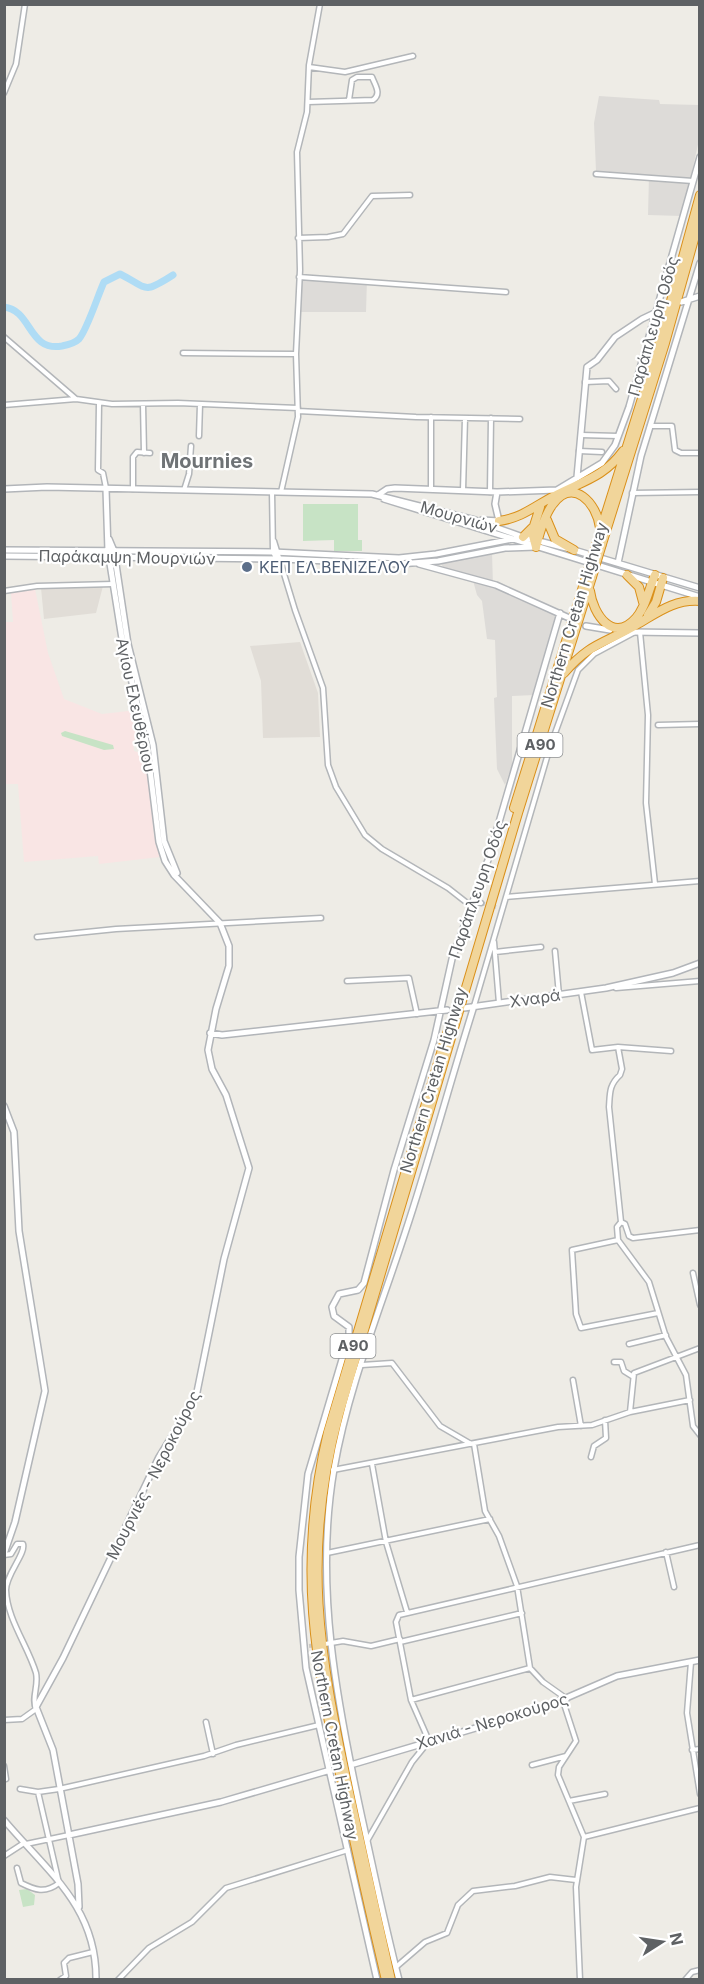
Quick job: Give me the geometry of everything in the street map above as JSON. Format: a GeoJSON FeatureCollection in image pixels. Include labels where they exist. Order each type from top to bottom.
{"type":"FeatureCollection","features":[{"type":"Feature","properties":{"kind":"highway","name":"Northern Cretan Highway"},"geometry":{"type":"LineString","coordinates":[[600,543],[601,529],[699,195]]}},
{"type":"Feature","properties":{"kind":"highway","name":"Northern Cretan Highway"},"geometry":{"type":"LineString","coordinates":[[386,1980],[320,1681],[311,1605],[311,1545],[320,1470],[356,1335],[525,771],[665,343],[699,218]]}},
{"type":"Feature","properties":{"kind":"highway"},"geometry":{"type":"LineString","coordinates":[[499,520],[521,516],[559,493],[596,478],[613,463],[627,445]]}},
{"type":"Feature","properties":{"kind":"highway"},"geometry":{"type":"LineString","coordinates":[[535,543],[553,504],[559,499],[577,494],[595,506],[601,529]]}},
{"type":"Feature","properties":{"kind":"highway"},"geometry":{"type":"LineString","coordinates":[[520,538],[532,528],[542,503]]}},
{"type":"Feature","properties":{"kind":"highway"},"geometry":{"type":"LineString","coordinates":[[547,519],[555,539],[574,550]]}},
{"type":"Feature","properties":{"kind":"highway"},"geometry":{"type":"LineString","coordinates":[[532,528],[535,543]]}},
{"type":"Feature","properties":{"kind":"highway"},"geometry":{"type":"LineString","coordinates":[[627,575],[639,587],[644,603]]}},
{"type":"Feature","properties":{"kind":"highway","name":"Northern Cretan Highway"},"geometry":{"type":"LineString","coordinates":[[391,1980],[332,1713],[320,1648],[316,1563],[322,1491],[339,1414],[590,586],[589,577]]}},
{"type":"Feature","properties":{"kind":"highway"},"geometry":{"type":"LineString","coordinates":[[590,586],[593,608],[599,618],[608,624],[620,626],[630,623],[658,580]]}},
{"type":"Feature","properties":{"kind":"highway"},"geometry":{"type":"LineString","coordinates":[[643,621],[656,602],[658,580]]}},
{"type":"Feature","properties":{"kind":"highway"},"geometry":{"type":"LineString","coordinates":[[561,677],[593,646],[668,606],[699,599]]}},
{"type":"Feature","properties":{"kind":"highway"},"geometry":{"type":"LineString","coordinates":[[363,1293],[371,1288]]}},
{"type":"Feature","properties":{"kind":"highway"},"geometry":{"type":"LineString","coordinates":[[353,1326],[356,1335]]}},
{"type":"Feature","properties":{"kind":"street"},"geometry":{"type":"LineString","coordinates":[[4,93],[16,63],[25,4]]}},
{"type":"Feature","properties":{"kind":"street"},"geometry":{"type":"LineString","coordinates":[[281,492],[298,409],[297,153],[308,102],[309,68],[320,4]]}},
{"type":"Feature","properties":{"kind":"street"},"geometry":{"type":"LineString","coordinates":[[309,68],[345,72],[413,56]]}},
{"type":"Feature","properties":{"kind":"street"},"geometry":{"type":"LineString","coordinates":[[308,102],[375,99],[378,88],[372,77],[354,78],[349,100]]}},
{"type":"Feature","properties":{"kind":"street","name":"Παράπλευρη Οδός"},"geometry":{"type":"LineString","coordinates":[[378,495],[387,489],[550,492],[602,463],[619,436],[658,311],[699,157]]}},
{"type":"Feature","properties":{"kind":"street"},"geometry":{"type":"LineString","coordinates":[[596,174],[694,181]]}},
{"type":"Feature","properties":{"kind":"street"},"geometry":{"type":"LineString","coordinates":[[298,238],[343,234],[372,196],[410,195]]}},
{"type":"Feature","properties":{"kind":"street","name":"Παράπλευρη Οδός"},"geometry":{"type":"LineString","coordinates":[[618,562],[632,493],[650,426],[699,263]]}},
{"type":"Feature","properties":{"kind":"street"},"geometry":{"type":"LineString","coordinates":[[299,276],[506,292]]}},
{"type":"Feature","properties":{"kind":"street"},"geometry":{"type":"LineString","coordinates":[[681,302],[699,296]]}},
{"type":"Feature","properties":{"kind":"street"},"geometry":{"type":"LineString","coordinates":[[577,477],[579,435],[587,367],[599,359],[609,342],[665,308]]}},
{"type":"Feature","properties":{"kind":"street"},"geometry":{"type":"LineString","coordinates":[[4,337],[76,399]]}},
{"type":"Feature","properties":{"kind":"street"},"geometry":{"type":"LineString","coordinates":[[183,353],[296,354]]}},
{"type":"Feature","properties":{"kind":"street"},"geometry":{"type":"LineString","coordinates":[[585,382],[609,381],[616,389]]}},
{"type":"Feature","properties":{"kind":"street"},"geometry":{"type":"LineString","coordinates":[[4,405],[76,399],[99,404],[200,404],[431,417],[520,418]]}},
{"type":"Feature","properties":{"kind":"street"},"geometry":{"type":"LineString","coordinates":[[99,404],[98,470],[103,473],[106,489],[109,539],[112,552],[123,554],[116,566]]}},
{"type":"Feature","properties":{"kind":"street"},"geometry":{"type":"LineString","coordinates":[[143,404],[144,453]]}},
{"type":"Feature","properties":{"kind":"street"},"geometry":{"type":"LineString","coordinates":[[199,436],[200,404]]}},
{"type":"Feature","properties":{"kind":"street"},"geometry":{"type":"LineString","coordinates":[[431,417],[431,489]]}},
{"type":"Feature","properties":{"kind":"street"},"geometry":{"type":"LineString","coordinates":[[463,490],[465,418]]}},
{"type":"Feature","properties":{"kind":"street"},"geometry":{"type":"LineString","coordinates":[[476,520],[499,520],[493,492],[491,418]]}},
{"type":"Feature","properties":{"kind":"street"},"geometry":{"type":"LineString","coordinates":[[650,426],[672,426],[675,450],[681,453],[699,453]]}},
{"type":"Feature","properties":{"kind":"street"},"geometry":{"type":"LineString","coordinates":[[579,435],[619,436]]}},
{"type":"Feature","properties":{"kind":"street"},"geometry":{"type":"LineString","coordinates":[[184,490],[189,474],[191,446]]}},
{"type":"Feature","properties":{"kind":"street"},"geometry":{"type":"LineString","coordinates":[[578,451],[602,452]]}},
{"type":"Feature","properties":{"kind":"street"},"geometry":{"type":"LineString","coordinates":[[133,490],[133,457],[138,452],[150,453]]}},
{"type":"Feature","properties":{"kind":"street"},"geometry":{"type":"LineString","coordinates":[[4,489],[357,492],[378,495]]}},
{"type":"Feature","properties":{"kind":"street"},"geometry":{"type":"LineString","coordinates":[[272,492],[274,541],[277,555],[324,688],[328,765],[336,787],[365,835],[382,849],[473,904],[481,903]]}},
{"type":"Feature","properties":{"kind":"street"},"geometry":{"type":"LineString","coordinates":[[632,493],[699,492]]}},
{"type":"Feature","properties":{"kind":"street","name":"Μουρνιών"},"geometry":{"type":"LineString","coordinates":[[378,495],[476,520],[535,543],[574,550],[618,562],[658,580],[699,588]]}},
{"type":"Feature","properties":{"kind":"street","name":"Μουρνιών"},"geometry":{"type":"LineString","coordinates":[[378,495],[428,514],[520,538]]}},
{"type":"Feature","properties":{"kind":"street","name":"Παράκαμψη Μουρνιών"},"geometry":{"type":"LineString","coordinates":[[277,555],[415,563],[520,538]]}},
{"type":"Feature","properties":{"kind":"street"},"geometry":{"type":"LineString","coordinates":[[535,543],[627,575],[658,580],[699,599]]}},
{"type":"Feature","properties":{"kind":"street","name":"Παράκαμψη Μουρνιών"},"geometry":{"type":"LineString","coordinates":[[4,550],[399,558],[437,557],[535,543]]}},
{"type":"Feature","properties":{"kind":"street","name":"Παράκαμψη Μουρνιών"},"geometry":{"type":"LineString","coordinates":[[4,556],[112,552]]}},
{"type":"Feature","properties":{"kind":"street","name":"Αγίου Ελευθέριου"},"geometry":{"type":"LineString","coordinates":[[112,552],[128,644],[153,742],[164,841],[169,859],[185,887]]}},
{"type":"Feature","properties":{"kind":"street","name":"Αγίου Ελευθέριου"},"geometry":{"type":"LineString","coordinates":[[112,552],[113,584],[123,645],[147,745],[159,842],[165,861],[185,887],[220,923],[228,940],[230,957],[210,1033]]}},
{"type":"Feature","properties":{"kind":"street"},"geometry":{"type":"LineString","coordinates":[[437,557],[439,570]]}},
{"type":"Feature","properties":{"kind":"street"},"geometry":{"type":"LineString","coordinates":[[415,563],[496,585],[567,617]]}},
{"type":"Feature","properties":{"kind":"street"},"geometry":{"type":"LineString","coordinates":[[4,591],[37,586],[113,584]]}},
{"type":"Feature","properties":{"kind":"street","name":"Παράπλευρη Οδός"},"geometry":{"type":"LineString","coordinates":[[377,1980],[319,1725],[306,1646],[298,1576],[310,1474],[349,1336],[349,1327],[334,1316],[333,1302],[339,1294],[358,1290],[364,1283],[394,1170],[445,1011],[452,959],[473,904],[531,721],[560,613]]}},
{"type":"Feature","properties":{"kind":"street"},"geometry":{"type":"LineString","coordinates":[[586,626],[610,630]]}},
{"type":"Feature","properties":{"kind":"street"},"geometry":{"type":"LineString","coordinates":[[399,1980],[367,1841],[328,1643],[327,1553],[332,1470],[362,1365],[410,1219],[474,1006],[549,747],[579,670],[594,654],[636,632],[699,633]]}},
{"type":"Feature","properties":{"kind":"street"},"geometry":{"type":"LineString","coordinates":[[636,632],[648,715],[646,803],[655,884]]}},
{"type":"Feature","properties":{"kind":"street"},"geometry":{"type":"LineString","coordinates":[[658,725],[699,724]]}},
{"type":"Feature","properties":{"kind":"street"},"geometry":{"type":"LineString","coordinates":[[506,897],[699,881]]}},
{"type":"Feature","properties":{"kind":"street"},"geometry":{"type":"LineString","coordinates":[[496,907],[503,908]]}},
{"type":"Feature","properties":{"kind":"street"},"geometry":{"type":"LineString","coordinates":[[37,937],[321,918]]}},
{"type":"Feature","properties":{"kind":"street"},"geometry":{"type":"LineString","coordinates":[[493,938],[499,1003]]}},
{"type":"Feature","properties":{"kind":"street"},"geometry":{"type":"LineString","coordinates":[[495,952],[541,947]]}},
{"type":"Feature","properties":{"kind":"street"},"geometry":{"type":"LineString","coordinates":[[555,951],[559,995]]}},
{"type":"Feature","properties":{"kind":"street","name":"Χναρά"},"geometry":{"type":"LineString","coordinates":[[464,1008],[606,988],[673,973],[699,963]]}},
{"type":"Feature","properties":{"kind":"street"},"geometry":{"type":"LineString","coordinates":[[347,981],[409,978],[417,1014]]}},
{"type":"Feature","properties":{"kind":"street","name":"Χναρά"},"geometry":{"type":"LineString","coordinates":[[606,988],[699,981]]}},
{"type":"Feature","properties":{"kind":"street"},"geometry":{"type":"LineString","coordinates":[[581,992],[592,1050],[618,1047],[671,1051]]}},
{"type":"Feature","properties":{"kind":"street"},"geometry":{"type":"LineString","coordinates":[[210,1033],[222,1035],[445,1011]]}},
{"type":"Feature","properties":{"kind":"street","name":"Μουρνιές - Νεροκούρος"},"geometry":{"type":"LineString","coordinates":[[36,1709],[63,1658],[159,1456],[189,1409],[200,1384],[224,1259],[249,1168],[226,1095],[212,1069],[208,1050],[210,1033]]}},
{"type":"Feature","properties":{"kind":"street"},"geometry":{"type":"LineString","coordinates":[[618,1047],[622,1069],[620,1075],[611,1082],[609,1107],[621,1222],[625,1224],[628,1234],[633,1238],[699,1230]]}},
{"type":"Feature","properties":{"kind":"street"},"geometry":{"type":"LineString","coordinates":[[4,1106],[14,1132],[19,1231],[45,1391],[19,1509],[4,1555],[11,1554],[17,1544],[24,1546],[10,1571],[6,1593],[36,1673],[36,1709],[53,1750],[78,1884],[79,1906]]}},
{"type":"Feature","properties":{"kind":"street"},"geometry":{"type":"LineString","coordinates":[[621,1222],[616,1227],[618,1240],[649,1282],[666,1335],[686,1375],[693,1426],[699,1435]]}},
{"type":"Feature","properties":{"kind":"street"},"geometry":{"type":"LineString","coordinates":[[618,1240],[572,1250],[579,1326],[583,1329],[658,1313]]}},
{"type":"Feature","properties":{"kind":"street"},"geometry":{"type":"LineString","coordinates":[[693,1273],[699,1305]]}},
{"type":"Feature","properties":{"kind":"street"},"geometry":{"type":"LineString","coordinates":[[629,1344],[666,1335]]}},
{"type":"Feature","properties":{"kind":"street"},"geometry":{"type":"LineString","coordinates":[[630,1412],[632,1376],[639,1369],[699,1348]]}},
{"type":"Feature","properties":{"kind":"street"},"geometry":{"type":"LineString","coordinates":[[614,1362],[621,1362],[624,1371],[632,1376]]}},
{"type":"Feature","properties":{"kind":"street"},"geometry":{"type":"LineString","coordinates":[[362,1365],[392,1363],[440,1426],[472,1444]]}},
{"type":"Feature","properties":{"kind":"street"},"geometry":{"type":"LineString","coordinates":[[573,1380],[581,1426]]}},
{"type":"Feature","properties":{"kind":"street"},"geometry":{"type":"LineString","coordinates":[[332,1470],[558,1427],[581,1426],[630,1412],[690,1400]]}},
{"type":"Feature","properties":{"kind":"street"},"geometry":{"type":"LineString","coordinates":[[591,1457],[594,1446],[606,1438],[605,1420]]}},
{"type":"Feature","properties":{"kind":"street"},"geometry":{"type":"LineString","coordinates":[[472,1444],[482,1498],[517,1586],[530,1668],[565,1700],[576,1741],[566,1756],[558,1775],[584,1838],[576,1880],[580,1980]]}},
{"type":"Feature","properties":{"kind":"street"},"geometry":{"type":"LineString","coordinates":[[372,1464],[386,1542],[407,1612]]}},
{"type":"Feature","properties":{"kind":"street"},"geometry":{"type":"LineString","coordinates":[[327,1553],[490,1519]]}},
{"type":"Feature","properties":{"kind":"street"},"geometry":{"type":"LineString","coordinates":[[367,1841],[412,1762],[429,1741],[411,1700],[396,1619],[399,1615],[699,1545]]}},
{"type":"Feature","properties":{"kind":"street"},"geometry":{"type":"LineString","coordinates":[[666,1552],[674,1587]]}},
{"type":"Feature","properties":{"kind":"street"},"geometry":{"type":"LineString","coordinates":[[328,1643],[343,1641],[371,1646],[522,1613]]}},
{"type":"Feature","properties":{"kind":"street","name":"Χανιά - Νεροκούρος"},"geometry":{"type":"LineString","coordinates":[[354,1764],[565,1700],[617,1676],[699,1660]]}},
{"type":"Feature","properties":{"kind":"street"},"geometry":{"type":"LineString","coordinates":[[691,1662],[687,1713],[699,1794]]}},
{"type":"Feature","properties":{"kind":"street"},"geometry":{"type":"LineString","coordinates":[[411,1700],[530,1668]]}},
{"type":"Feature","properties":{"kind":"street"},"geometry":{"type":"LineString","coordinates":[[4,1720],[22,1719],[36,1709]]}},
{"type":"Feature","properties":{"kind":"street"},"geometry":{"type":"LineString","coordinates":[[206,1722],[213,1754]]}},
{"type":"Feature","properties":{"kind":"street"},"geometry":{"type":"LineString","coordinates":[[20,1789],[38,1792],[59,1789],[213,1754],[319,1725]]}},
{"type":"Feature","properties":{"kind":"street"},"geometry":{"type":"LineString","coordinates":[[693,1750],[699,1749]]}},
{"type":"Feature","properties":{"kind":"street"},"geometry":{"type":"LineString","coordinates":[[532,1765],[566,1756]]}},
{"type":"Feature","properties":{"kind":"street"},"geometry":{"type":"LineString","coordinates":[[4,1766],[6,1779]]}},
{"type":"Feature","properties":{"kind":"street"},"geometry":{"type":"LineString","coordinates":[[4,1856],[24,1844],[221,1802],[327,1772]]}},
{"type":"Feature","properties":{"kind":"street"},"geometry":{"type":"LineString","coordinates":[[38,1792],[59,1883]]}},
{"type":"Feature","properties":{"kind":"street"},"geometry":{"type":"LineString","coordinates":[[569,1801],[605,1794]]}},
{"type":"Feature","properties":{"kind":"street"},"geometry":{"type":"LineString","coordinates":[[584,1838],[699,1808]]}},
{"type":"Feature","properties":{"kind":"street"},"geometry":{"type":"LineString","coordinates":[[4,1820],[79,1906],[88,1927],[96,1980]]}},
{"type":"Feature","properties":{"kind":"street"},"geometry":{"type":"LineString","coordinates":[[118,1980],[149,1948],[192,1922],[226,1888],[348,1850]]}},
{"type":"Feature","properties":{"kind":"street"},"geometry":{"type":"LineString","coordinates":[[17,1868],[20,1882],[36,1890],[45,1891],[59,1883]]}},
{"type":"Feature","properties":{"kind":"street"},"geometry":{"type":"LineString","coordinates":[[396,1967],[425,1942],[447,1933],[458,1905],[473,1891],[514,1886],[550,1876],[576,1880]]}},
{"type":"Feature","properties":{"kind":"street"},"geometry":{"type":"LineString","coordinates":[[60,1980],[66,1976],[64,1964],[69,1958],[93,1952]]}},
{"type":"Feature","properties":{"kind":"street"},"geometry":{"type":"LineString","coordinates":[[685,1980],[692,1972],[699,1970]]}},
{"type":"Feature","properties":{"kind":"shaded area"},"geometry":{"type":"Polygon","coordinates":[[[599,96],[659,100],[660,104],[699,105],[699,140],[682,216],[648,215],[649,176],[596,171],[594,123],[599,96]]]}},
{"type":"Feature","properties":{"kind":"shaded area"},"geometry":{"type":"Polygon","coordinates":[[[299,277],[367,279],[366,312],[298,312],[299,277]]]}},
{"type":"Feature","properties":{"kind":"shaded area"},"geometry":{"type":"Polygon","coordinates":[[[492,552],[493,586],[557,614],[535,695],[512,696],[512,765],[505,785],[497,769],[494,698],[497,697],[495,640],[487,639],[482,601],[477,595],[472,577],[444,568],[441,564],[441,561],[492,552]]]}},
{"type":"Feature","properties":{"kind":"shaded area"},"geometry":{"type":"Polygon","coordinates":[[[103,586],[96,613],[44,619],[41,588],[103,586]]]}},
{"type":"Feature","properties":{"kind":"shaded area"},"geometry":{"type":"Polygon","coordinates":[[[35,589],[48,653],[64,699],[102,714],[137,710],[141,735],[133,741],[134,751],[145,754],[147,758],[154,836],[160,857],[99,864],[98,856],[24,862],[18,784],[5,784],[5,622],[13,622],[11,593],[35,589]]]}},
{"type":"Feature","properties":{"kind":"shaded area"},"geometry":{"type":"Polygon","coordinates":[[[300,642],[318,693],[320,737],[263,738],[261,681],[250,646],[300,642]]]}},
{"type":"Feature","properties":{"kind":"green space"},"geometry":{"type":"Polygon","coordinates":[[[303,504],[358,504],[358,540],[362,540],[362,551],[334,551],[334,540],[303,541],[303,504]]]}},
{"type":"Feature","properties":{"kind":"green space"},"geometry":{"type":"Polygon","coordinates":[[[65,731],[113,745],[114,749],[104,750],[62,736],[61,733],[65,731]]]}},
{"type":"Feature","properties":{"kind":"green space"},"geometry":{"type":"Polygon","coordinates":[[[27,1889],[35,1895],[34,1905],[23,1907],[19,1890],[27,1889]]]}},
{"type":"Feature","properties":{"kind":"waterway"},"geometry":{"type":"LineString","coordinates":[[4,307],[20,315],[43,343],[62,346],[79,339],[104,282],[120,274],[141,286],[150,287],[173,275]]}},
{"type":"Feature","properties":{"kind":"tunnel"},"geometry":{"type":"LineString","coordinates":[[481,903],[496,907]]}},
{"type":"Feature","properties":{"kind":"tunnel"},"geometry":{"type":"LineString","coordinates":[[309,1646],[318,1645]]}},
{"type":"Feature","properties":{"kind":"place","name":"ΚΕΠ ΕΛ.ΒΕΝΙΖΕΛΟΥ"},"geometry":{"type":"Point","coordinates":[247,567]}},
{"type":"Feature","properties":{"kind":"district","name":"Mournies"},"geometry":{"type":"Point","coordinates":[207,461]}}]}
